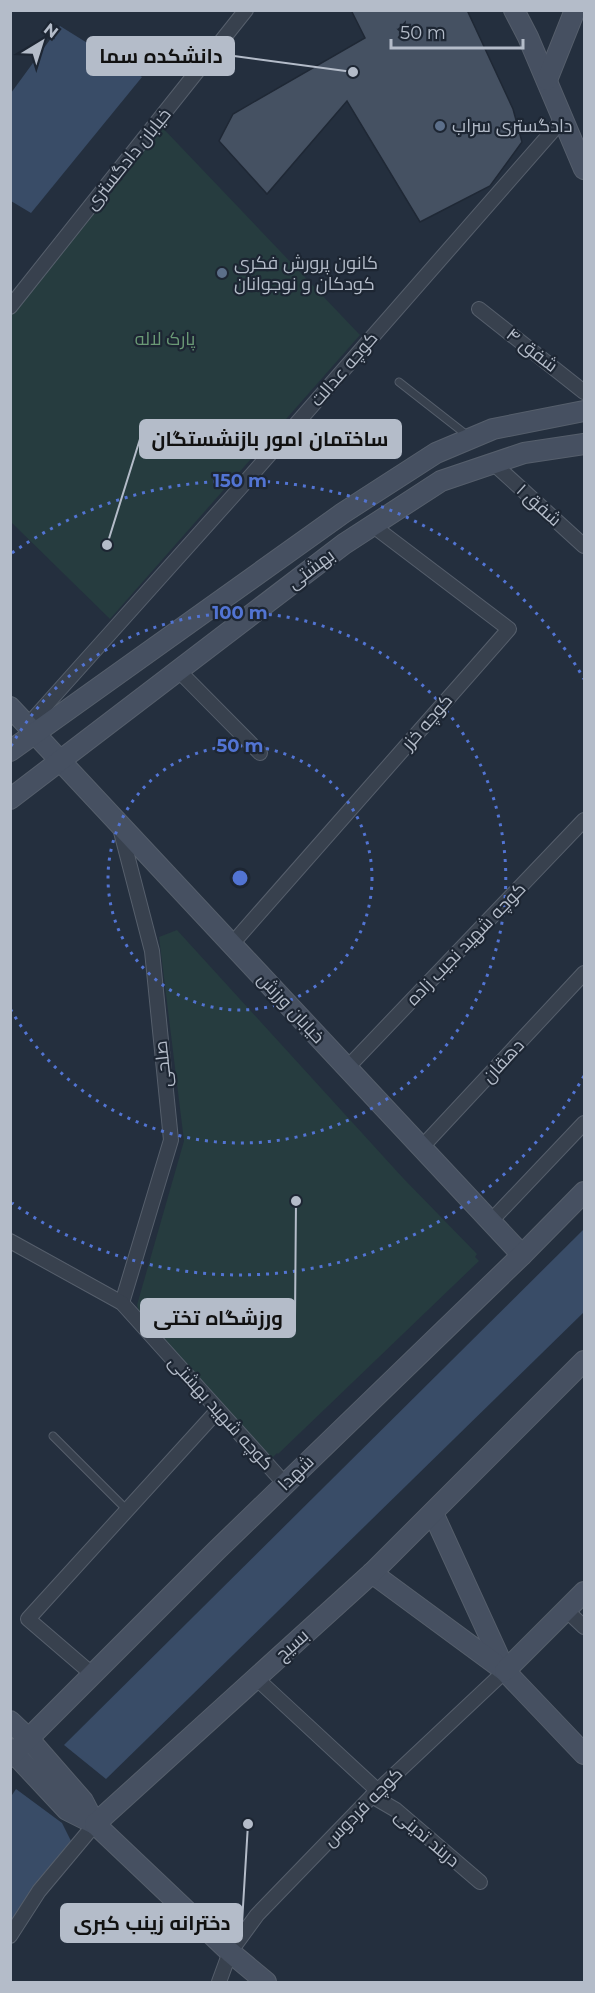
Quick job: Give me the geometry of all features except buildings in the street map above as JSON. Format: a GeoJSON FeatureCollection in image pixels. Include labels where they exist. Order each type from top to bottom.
{"type":"FeatureCollection","features":[{"type":"Feature","properties":{"kind":"street","name":"خیابان دادگستری"},"geometry":{"type":"LineString","coordinates":[[10,307],[246,10]]}},
{"type":"Feature","properties":{"kind":"street"},"geometry":{"type":"LineString","coordinates":[[514,10],[585,169]]}},
{"type":"Feature","properties":{"kind":"street"},"geometry":{"type":"LineString","coordinates":[[547,80],[575,10]]}},
{"type":"Feature","properties":{"kind":"street","name":"کوچه عدالت"},"geometry":{"type":"LineString","coordinates":[[32,728],[563,119]]}},
{"type":"Feature","properties":{"kind":"street","name":"شفق ۴"},"geometry":{"type":"LineString","coordinates":[[479,309],[585,392]]}},
{"type":"Feature","properties":{"kind":"street","name":"بهشتی"},"geometry":{"type":"LineString","coordinates":[[10,751],[32,728],[343,513],[436,453],[493,429],[585,411]]}},
{"type":"Feature","properties":{"kind":"street","name":"بهشتی"},"geometry":{"type":"LineString","coordinates":[[10,799],[344,544],[441,481],[524,453],[585,444]]}},
{"type":"Feature","properties":{"kind":"street","name":"شفق ۱"},"geometry":{"type":"LineString","coordinates":[[493,463],[585,546]]}},
{"type":"Feature","properties":{"kind":"street","name":"کوچه خزر"},"geometry":{"type":"LineString","coordinates":[[232,944],[509,629],[372,525]]}},
{"type":"Feature","properties":{"kind":"street"},"geometry":{"type":"LineString","coordinates":[[178,670],[260,753]]}},
{"type":"Feature","properties":{"kind":"street","name":"خیابان ورزش"},"geometry":{"type":"LineString","coordinates":[[10,706],[522,1255]]}},
{"type":"Feature","properties":{"kind":"street","name":"کوچه شهید نجیب زاده"},"geometry":{"type":"LineString","coordinates":[[347,1068],[585,820]]}},
{"type":"Feature","properties":{"kind":"street","name":"صلحی"},"geometry":{"type":"LineString","coordinates":[[119,823],[152,951],[171,1140],[122,1303]]}},
{"type":"Feature","properties":{"kind":"street","name":"دهقان"},"geometry":{"type":"LineString","coordinates":[[420,1148],[585,974]]}},
{"type":"Feature","properties":{"kind":"street"},"geometry":{"type":"LineString","coordinates":[[490,1221],[585,1123]]}},
{"type":"Feature","properties":{"kind":"street","name":"شهدا"},"geometry":{"type":"LineString","coordinates":[[12,1752],[585,1192]]}},
{"type":"Feature","properties":{"kind":"street","name":"کوچه شهید بهشتی"},"geometry":{"type":"LineString","coordinates":[[10,1242],[122,1303],[285,1484]]}},
{"type":"Feature","properties":{"kind":"street","name":"بسیج"},"geometry":{"type":"LineString","coordinates":[[10,1936],[39,1891],[95,1824],[372,1573],[585,1361]]}},
{"type":"Feature","properties":{"kind":"street"},"geometry":{"type":"LineString","coordinates":[[92,1674],[28,1619],[218,1410]]}},
{"type":"Feature","properties":{"kind":"street"},"geometry":{"type":"LineString","coordinates":[[433,1513],[505,1671]]}},
{"type":"Feature","properties":{"kind":"street"},"geometry":{"type":"LineString","coordinates":[[372,1573],[505,1671],[585,1754]]}},
{"type":"Feature","properties":{"kind":"street"},"geometry":{"type":"LineString","coordinates":[[505,1671],[585,1592]]}},
{"type":"Feature","properties":{"kind":"street"},"geometry":{"type":"LineString","coordinates":[[566,1611],[585,1627]]}},
{"type":"Feature","properties":{"kind":"street","name":"کوچه فردوس"},"geometry":{"type":"LineString","coordinates":[[219,1983],[230,1952],[257,1915],[375,1794],[505,1671]]}},
{"type":"Feature","properties":{"kind":"street","name":"دربند تدینی"},"geometry":{"type":"LineString","coordinates":[[256,1678],[375,1794],[480,1882]]}},
{"type":"Feature","properties":{"kind":"street"},"geometry":{"type":"LineString","coordinates":[[10,1721],[28,1738],[82,1801],[95,1824]]}},
{"type":"Feature","properties":{"kind":"street"},"geometry":{"type":"LineString","coordinates":[[12,1752],[67,1810],[95,1824],[230,1952],[266,1983]]}},
{"type":"Feature","properties":{"kind":"lane"},"geometry":{"type":"LineString","coordinates":[[399,382],[471,438]]}},
{"type":"Feature","properties":{"kind":"lane"},"geometry":{"type":"LineString","coordinates":[[53,1436],[127,1510]]}},
{"type":"Feature","properties":{"kind":"green space","name":"پارک لاله"},"geometry":{"type":"Polygon","coordinates":[[[158,123],[360,335],[110,619],[11,522],[10,300],[158,123]]]}},
{"type":"Feature","properties":{"kind":"green space"},"geometry":{"type":"Polygon","coordinates":[[[177,930],[403,1178],[477,1254],[475,1257],[479,1261],[272,1458],[142,1323],[137,1305],[184,1141],[159,937],[177,930]]]}},
{"type":"Feature","properties":{"kind":"water"},"geometry":{"type":"Polygon","coordinates":[[[60,26],[142,77],[31,213],[11,201],[11,93],[60,26]]]}},
{"type":"Feature","properties":{"kind":"water"},"geometry":{"type":"Polygon","coordinates":[[[584,1229],[584,1312],[106,1779],[64,1745],[584,1229]]]}},
{"type":"Feature","properties":{"kind":"water"},"geometry":{"type":"Polygon","coordinates":[[[16,1789],[62,1823],[72,1843],[11,1930],[10,1798],[16,1789]]]}},
{"type":"Feature","properties":{"kind":"place","name":"دانشکده سما"},"geometry":{"type":"Point","coordinates":[353,72]}},
{"type":"Feature","properties":{"kind":"place","name":"دادگستری سراب"},"geometry":{"type":"Point","coordinates":[440,126]}},
{"type":"Feature","properties":{"kind":"place","name":"کانون پرورش فکری کودکان و نوجوانان"},"geometry":{"type":"Point","coordinates":[222,273]}},
{"type":"Feature","properties":{"kind":"place","name":"ساختمان امور بازنشستگان"},"geometry":{"type":"Point","coordinates":[107,545]}},
{"type":"Feature","properties":{"kind":"place","name":"ورزشگاه تختی"},"geometry":{"type":"Point","coordinates":[296,1201]}},
{"type":"Feature","properties":{"kind":"place","name":"دخترانه زینب کبری"},"geometry":{"type":"Point","coordinates":[248,1824]}}]}
